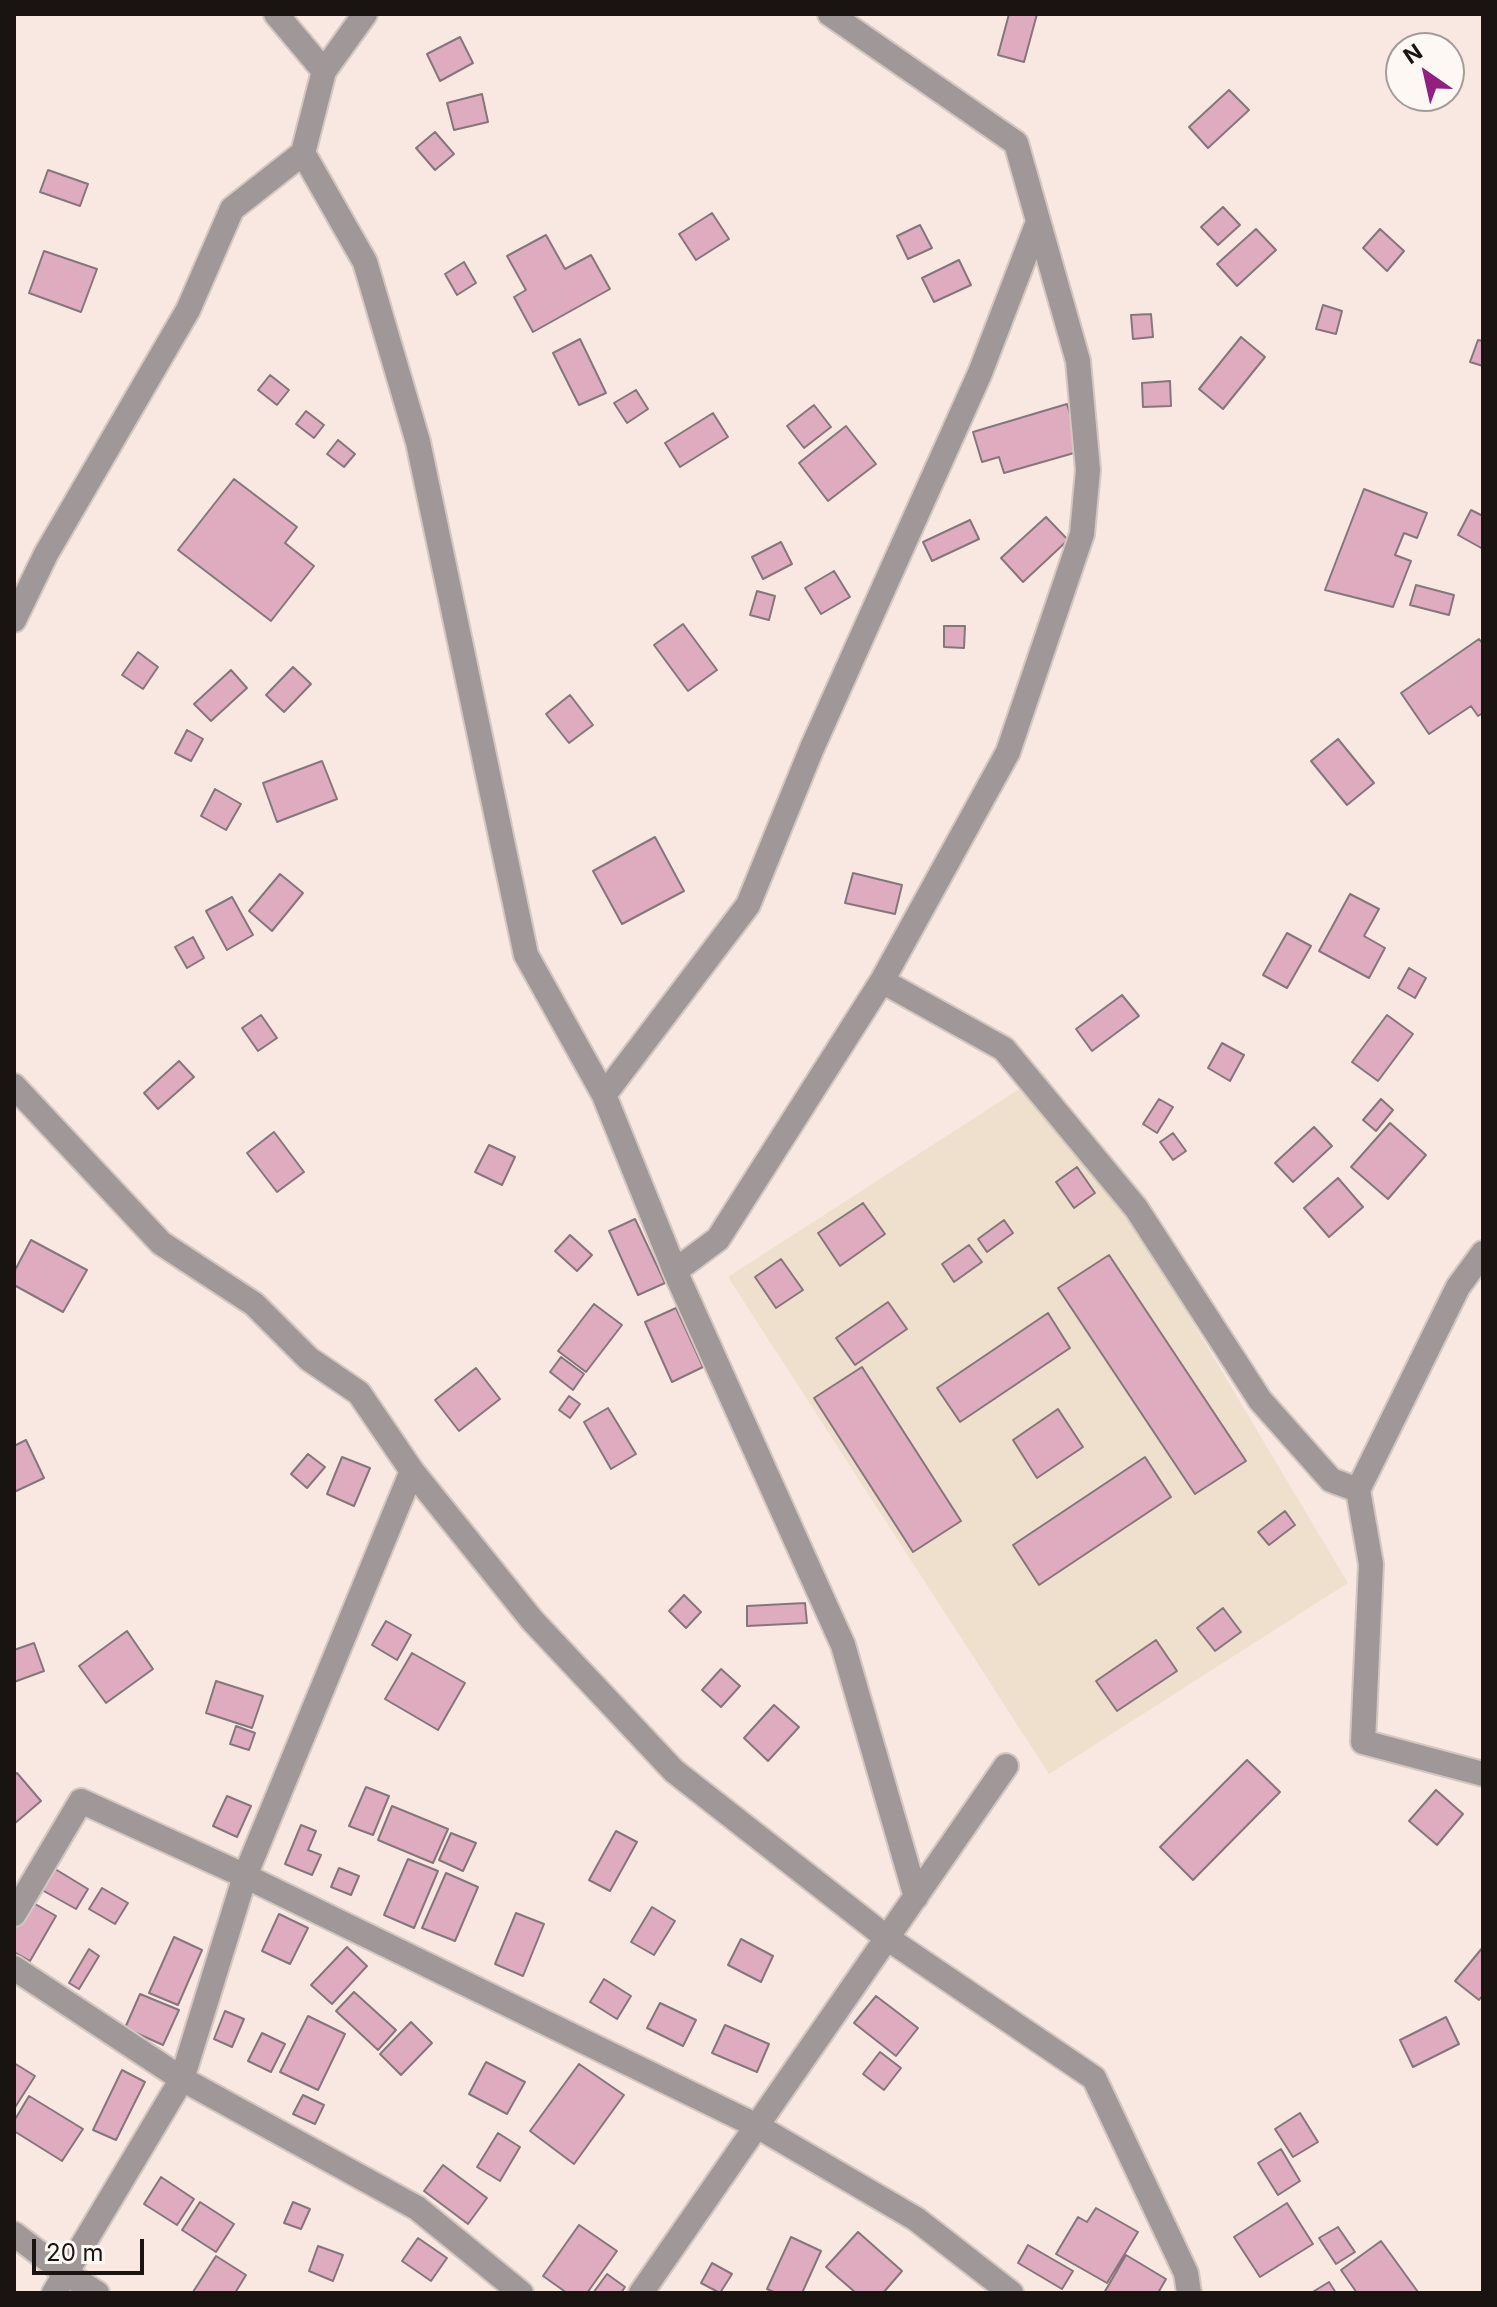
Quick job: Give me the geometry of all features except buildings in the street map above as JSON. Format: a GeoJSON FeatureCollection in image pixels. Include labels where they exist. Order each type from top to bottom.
{"type":"FeatureCollection","features":[{"type":"Feature","properties":{"kind":"street"},"geometry":{"type":"LineString","coordinates":[[276,14],[324,71]]}},
{"type":"Feature","properties":{"kind":"street"},"geometry":{"type":"LineString","coordinates":[[14,620],[46,554],[188,310],[232,209],[303,153],[324,71],[365,14]]}},
{"type":"Feature","properties":{"kind":"street"},"geometry":{"type":"LineString","coordinates":[[675,1271],[718,1239],[882,981],[1008,752],[1082,534],[1088,470],[1078,361],[1016,143],[830,14]]}},
{"type":"Feature","properties":{"kind":"street"},"geometry":{"type":"LineString","coordinates":[[303,153],[365,262],[418,442],[526,955],[604,1095],[675,1271],[843,1645],[916,1897]]}},
{"type":"Feature","properties":{"kind":"street"},"geometry":{"type":"LineString","coordinates":[[604,1095],[748,905],[812,748],[980,373],[1038,222]]}},
{"type":"Feature","properties":{"kind":"street"},"geometry":{"type":"LineString","coordinates":[[882,981],[1004,1049],[1136,1208],[1260,1400],[1331,1480],[1358,1490]]}},
{"type":"Feature","properties":{"kind":"street"},"geometry":{"type":"LineString","coordinates":[[14,1086],[161,1243],[254,1304],[309,1359],[359,1393],[412,1471],[532,1620],[674,1771],[887,1938],[1094,2078],[1186,2273],[1189,2293]]}},
{"type":"Feature","properties":{"kind":"street"},"geometry":{"type":"LineString","coordinates":[[1483,1253],[1458,1287],[1358,1490],[1371,1564],[1363,1742],[1483,1774]]}},
{"type":"Feature","properties":{"kind":"street"},"geometry":{"type":"LineString","coordinates":[[59,2283],[182,2079],[245,1876],[412,1471]]}},
{"type":"Feature","properties":{"kind":"street"},"geometry":{"type":"LineString","coordinates":[[641,2293],[1006,1766]]}},
{"type":"Feature","properties":{"kind":"street"},"geometry":{"type":"LineString","coordinates":[[14,1914],[81,1801],[245,1876],[757,2126],[916,2219],[1011,2293]]}},
{"type":"Feature","properties":{"kind":"street"},"geometry":{"type":"LineString","coordinates":[[14,1968],[182,2079],[417,2208],[521,2293]]}},
{"type":"Feature","properties":{"kind":"street"},"geometry":{"type":"LineString","coordinates":[[14,2234],[59,2283],[97,2293]]}},
{"type":"Feature","properties":{"kind":"shaded area"},"geometry":{"type":"Polygon","coordinates":[[[1044,1073],[1348,1583],[1049,1774],[728,1277],[1044,1073]]]}}]}
